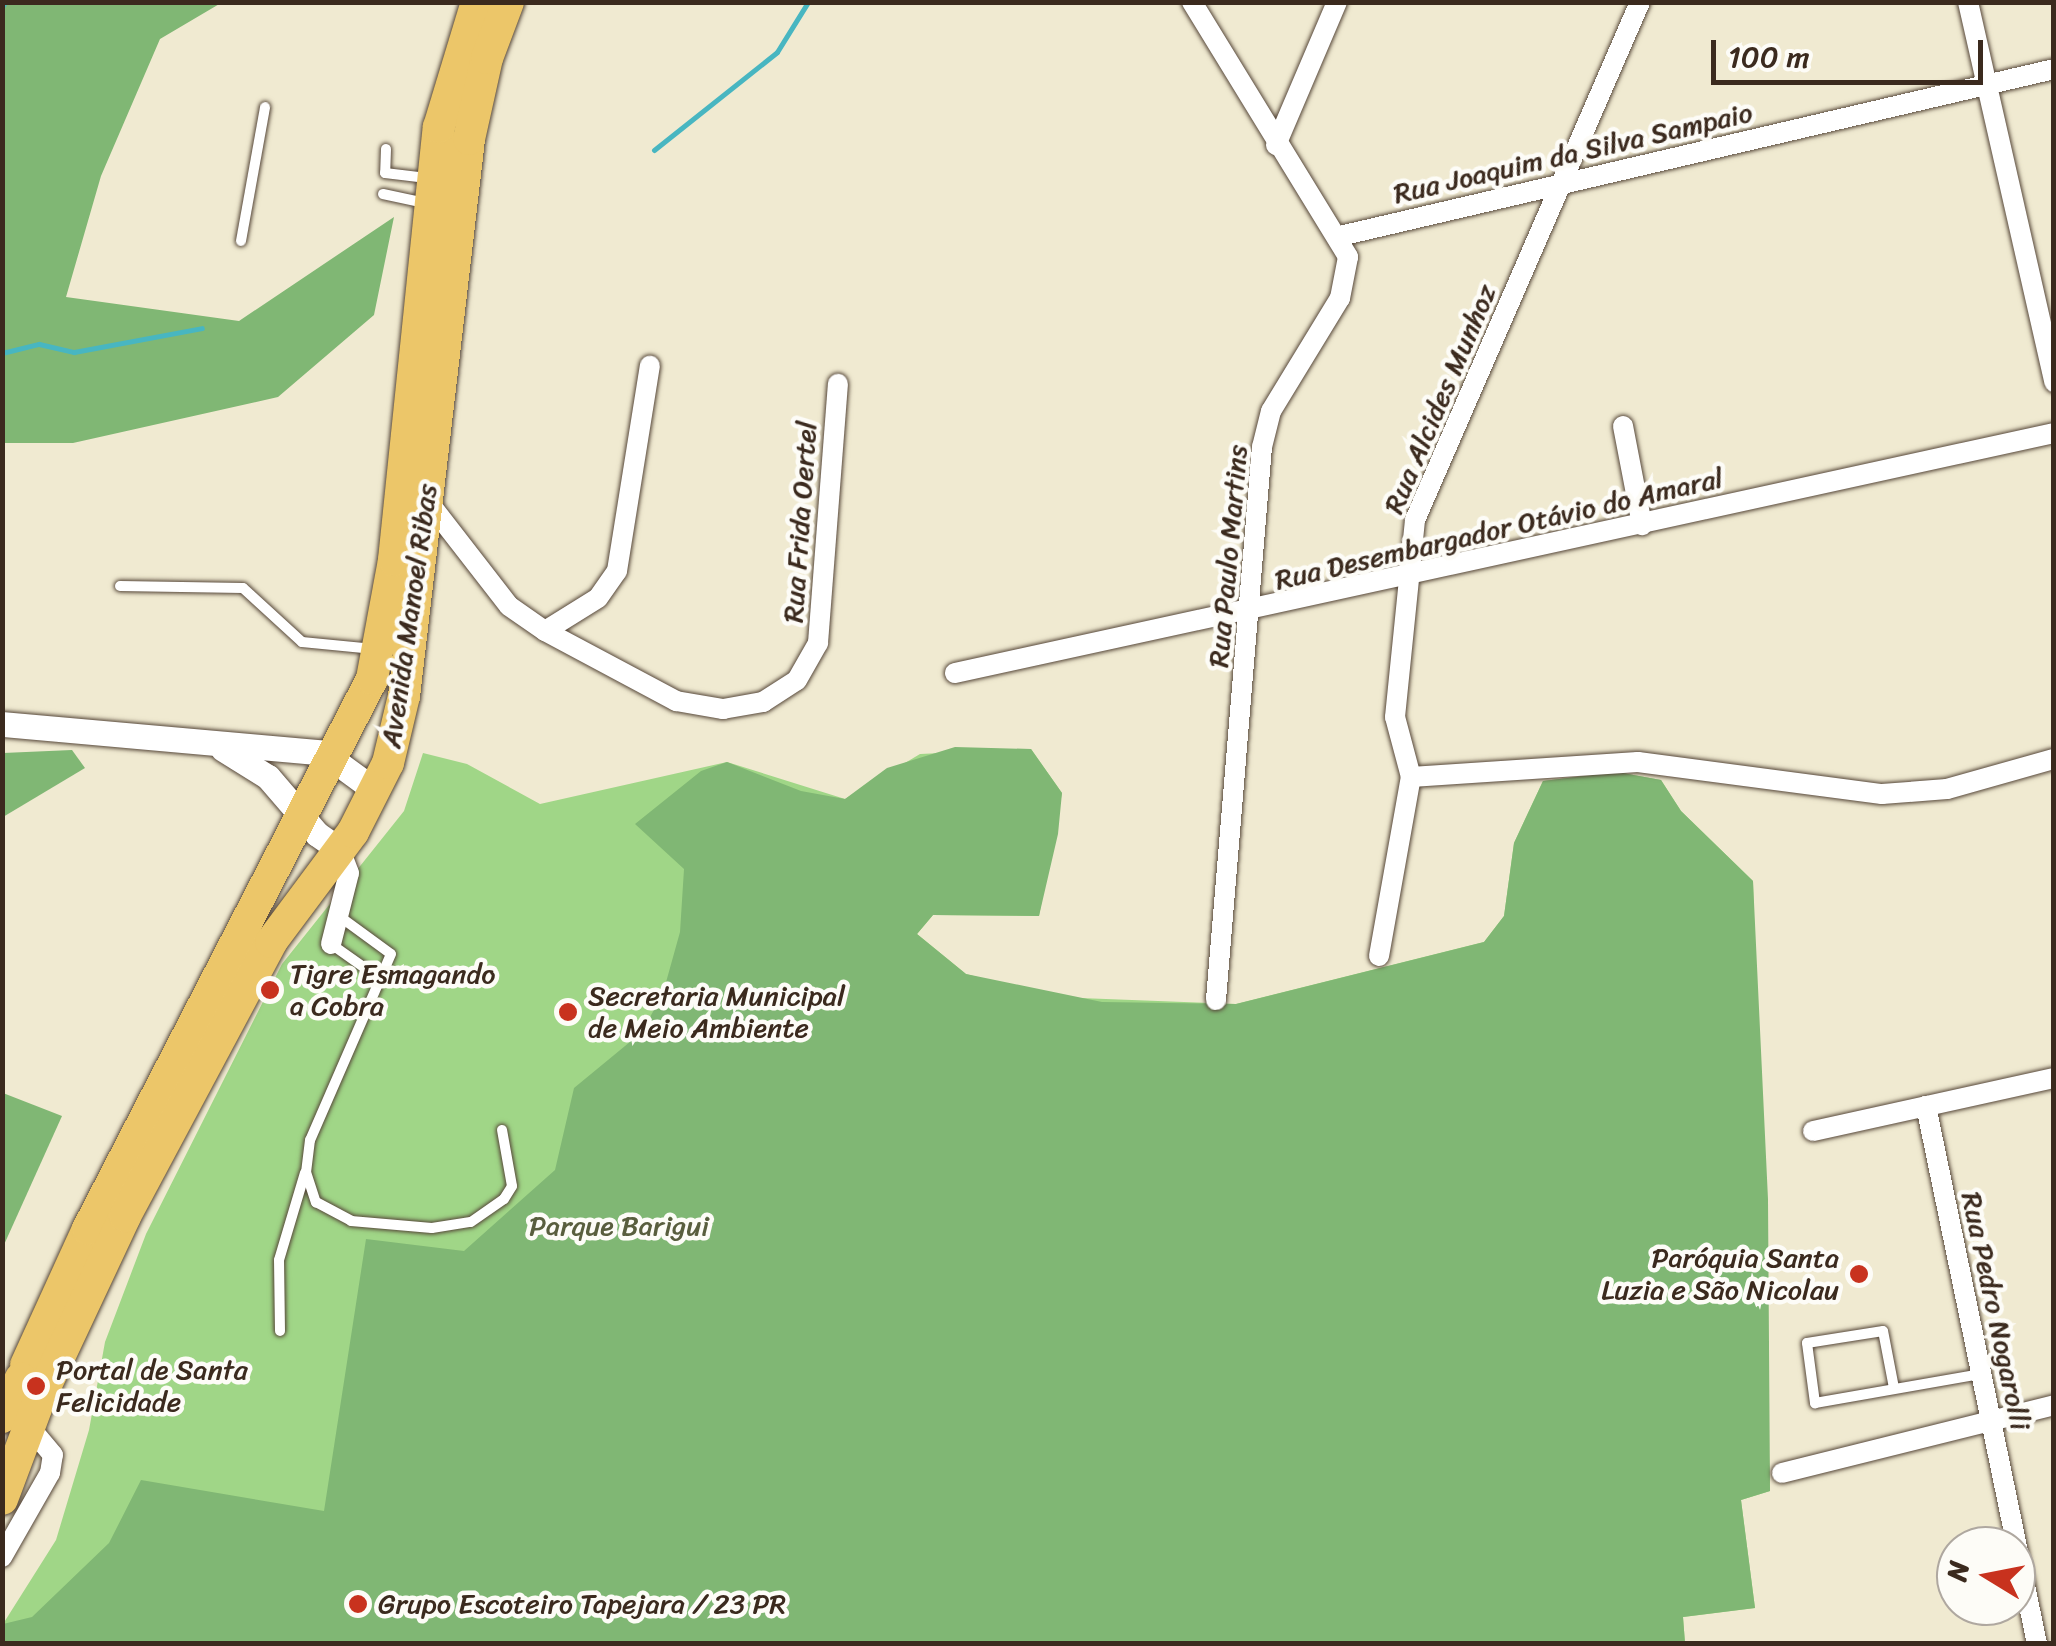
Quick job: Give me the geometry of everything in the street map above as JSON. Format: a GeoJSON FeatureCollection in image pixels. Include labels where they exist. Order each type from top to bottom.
{"type":"FeatureCollection","features":[{"type":"Feature","properties":{"kind":"main road","name":"Avenida Manoel Ribas"},"geometry":{"type":"LineString","coordinates":[[2,1498],[27,1397],[88,1229],[304,819],[380,649],[394,560],[445,100],[477,2]]}},
{"type":"Feature","properties":{"kind":"main road","name":"Avenida Manoel Ribas"},"geometry":{"type":"LineString","coordinates":[[27,1397],[272,942],[340,850],[376,791],[399,722],[469,138],[486,58],[508,2]]}},
{"type":"Feature","properties":{"kind":"main road"},"geometry":{"type":"LineString","coordinates":[[406,451],[416,491],[426,499]]}},
{"type":"Feature","properties":{"kind":"main road"},"geometry":{"type":"LineString","coordinates":[[394,560],[409,568],[413,612]]}},
{"type":"Feature","properties":{"kind":"street","name":"Rua Paulo Martins"},"geometry":{"type":"LineString","coordinates":[[1192,2],[1276,145],[1340,236],[1348,257],[1346,284],[1266,428],[1216,1000]]}},
{"type":"Feature","properties":{"kind":"street"},"geometry":{"type":"LineString","coordinates":[[1276,145],[1336,2]]}},
{"type":"Feature","properties":{"kind":"street","name":"Rua Alcides Munhoz"},"geometry":{"type":"LineString","coordinates":[[1379,956],[1412,777],[1395,717],[1420,506],[1640,2]]}},
{"type":"Feature","properties":{"kind":"street"},"geometry":{"type":"LineString","coordinates":[[1968,2],[2054,382]]}},
{"type":"Feature","properties":{"kind":"street","name":"Rua Joaquim da Silva Sampaio"},"geometry":{"type":"LineString","coordinates":[[1340,236],[2054,69]]}},
{"type":"Feature","properties":{"kind":"street"},"geometry":{"type":"LineString","coordinates":[[545,632],[598,598],[616,571],[650,366]]}},
{"type":"Feature","properties":{"kind":"street","name":"Rua Frida Oertel"},"geometry":{"type":"LineString","coordinates":[[426,499],[509,606],[545,632],[694,707],[742,707],[789,687],[812,660],[822,623],[838,384]]}},
{"type":"Feature","properties":{"kind":"street"},"geometry":{"type":"LineString","coordinates":[[1623,426],[1642,525]]}},
{"type":"Feature","properties":{"kind":"street","name":"Rua Desembargador Otávio do Amaral"},"geometry":{"type":"LineString","coordinates":[[955,673],[1252,612],[2054,433]]}},
{"type":"Feature","properties":{"kind":"street"},"geometry":{"type":"LineString","coordinates":[[2,724],[101,728],[335,757],[376,791]]}},
{"type":"Feature","properties":{"kind":"street"},"geometry":{"type":"LineString","coordinates":[[214,744],[268,777],[304,819],[340,850],[350,872],[331,944]]}},
{"type":"Feature","properties":{"kind":"street"},"geometry":{"type":"LineString","coordinates":[[1412,777],[1638,762],[1882,794],[1947,789],[2054,759]]}},
{"type":"Feature","properties":{"kind":"street"},"geometry":{"type":"LineString","coordinates":[[1813,1131],[2054,1078]]}},
{"type":"Feature","properties":{"kind":"street","name":"Rua Pedro Nogarolli"},"geometry":{"type":"LineString","coordinates":[[1926,1106],[2037,1644]]}},
{"type":"Feature","properties":{"kind":"street"},"geometry":{"type":"LineString","coordinates":[[2,1557],[50,1472],[54,1455],[27,1397]]}},
{"type":"Feature","properties":{"kind":"street"},"geometry":{"type":"LineString","coordinates":[[1782,1473],[2054,1405]]}},
{"type":"Feature","properties":{"kind":"lane"},"geometry":{"type":"LineString","coordinates":[[241,241],[265,107]]}},
{"type":"Feature","properties":{"kind":"lane"},"geometry":{"type":"LineString","coordinates":[[386,148],[381,198],[432,192]]}},
{"type":"Feature","properties":{"kind":"lane"},"geometry":{"type":"LineString","coordinates":[[385,174],[432,192]]}},
{"type":"Feature","properties":{"kind":"lane"},"geometry":{"type":"LineString","coordinates":[[120,586],[243,588],[302,642],[380,649]]}},
{"type":"Feature","properties":{"kind":"lane"},"geometry":{"type":"LineString","coordinates":[[280,1331],[279,1260],[306,1172],[310,1140],[391,954],[339,916]]}},
{"type":"Feature","properties":{"kind":"lane"},"geometry":{"type":"LineString","coordinates":[[331,944],[379,978]]}},
{"type":"Feature","properties":{"kind":"lane"},"geometry":{"type":"LineString","coordinates":[[306,1172],[316,1202],[352,1221],[432,1228],[471,1222],[504,1200],[512,1186],[502,1130]]}},
{"type":"Feature","properties":{"kind":"lane"},"geometry":{"type":"LineString","coordinates":[[1894,1388],[1882,1331],[1806,1343],[1815,1403],[1981,1374]]}},
{"type":"Feature","properties":{"kind":"green space"},"geometry":{"type":"Polygon","coordinates":[[[2,3],[221,3],[160,39],[101,176],[66,297],[239,321],[394,217],[374,315],[278,397],[73,443],[3,443],[2,3]]]}},
{"type":"Feature","properties":{"kind":"green space","name":"Parque Barigui"},"geometry":{"type":"Polygon","coordinates":[[[955,747],[1031,749],[1062,793],[1058,834],[1039,916],[933,915],[917,934],[966,974],[1102,1002],[1236,1004],[1484,942],[1504,916],[1514,843],[1543,781],[1617,772],[1661,780],[1681,811],[1753,881],[1768,1199],[1770,1491],[1741,1500],[1755,1608],[1683,1617],[1685,1643],[3,1644],[3,1624],[32,1617],[109,1543],[141,1480],[324,1511],[366,1239],[464,1251],[555,1170],[574,1088],[642,1032],[663,993],[680,932],[684,869],[635,824],[701,771],[727,762],[801,791],[845,799],[887,768],[955,747]]]}},
{"type":"Feature","properties":{"kind":"green space","name":"Parque Barigui"},"geometry":{"type":"Polygon","coordinates":[[[1031,749],[1062,793],[1039,916],[933,915],[917,934],[966,974],[1054,997],[1236,1004],[1484,942],[1504,916],[1514,843],[1543,781],[1617,772],[1661,780],[1681,811],[1753,881],[1770,1491],[1741,1500],[1755,1608],[1683,1617],[1685,1643],[3,1644],[3,1624],[56,1540],[89,1430],[105,1342],[146,1234],[282,964],[404,811],[423,753],[467,764],[540,804],[727,762],[845,799],[920,754],[1031,749]]]}},
{"type":"Feature","properties":{"kind":"green space"},"geometry":{"type":"Polygon","coordinates":[[[72,750],[85,768],[3,817],[3,753],[72,750]]]}},
{"type":"Feature","properties":{"kind":"green space"},"geometry":{"type":"Polygon","coordinates":[[[3,1093],[62,1116],[3,1247],[3,1093]]]}},
{"type":"Feature","properties":{"kind":"waterway"},"geometry":{"type":"LineString","coordinates":[[2,7],[5,2]]}},
{"type":"Feature","properties":{"kind":"waterway"},"geometry":{"type":"LineString","coordinates":[[654,150],[777,52],[808,2]]}},
{"type":"Feature","properties":{"kind":"waterway"},"geometry":{"type":"LineString","coordinates":[[2,353],[39,344],[74,352],[202,328]]}},
{"type":"Feature","properties":{"kind":"place","name":"Tigre Esmagando a Cobra"},"geometry":{"type":"Point","coordinates":[270,990]}},
{"type":"Feature","properties":{"kind":"place","name":"Secretaria Municipal de Meio Ambiente"},"geometry":{"type":"Point","coordinates":[568,1012]}},
{"type":"Feature","properties":{"kind":"place","name":"Paróquia Santa Luzia e São Nicolau"},"geometry":{"type":"Point","coordinates":[1859,1274]}},
{"type":"Feature","properties":{"kind":"place","name":"Portal de Santa Felicidade"},"geometry":{"type":"Point","coordinates":[36,1386]}},
{"type":"Feature","properties":{"kind":"place","name":"Grupo Escoteiro Tapejara / 23 PR"},"geometry":{"type":"Point","coordinates":[358,1604]}}]}
